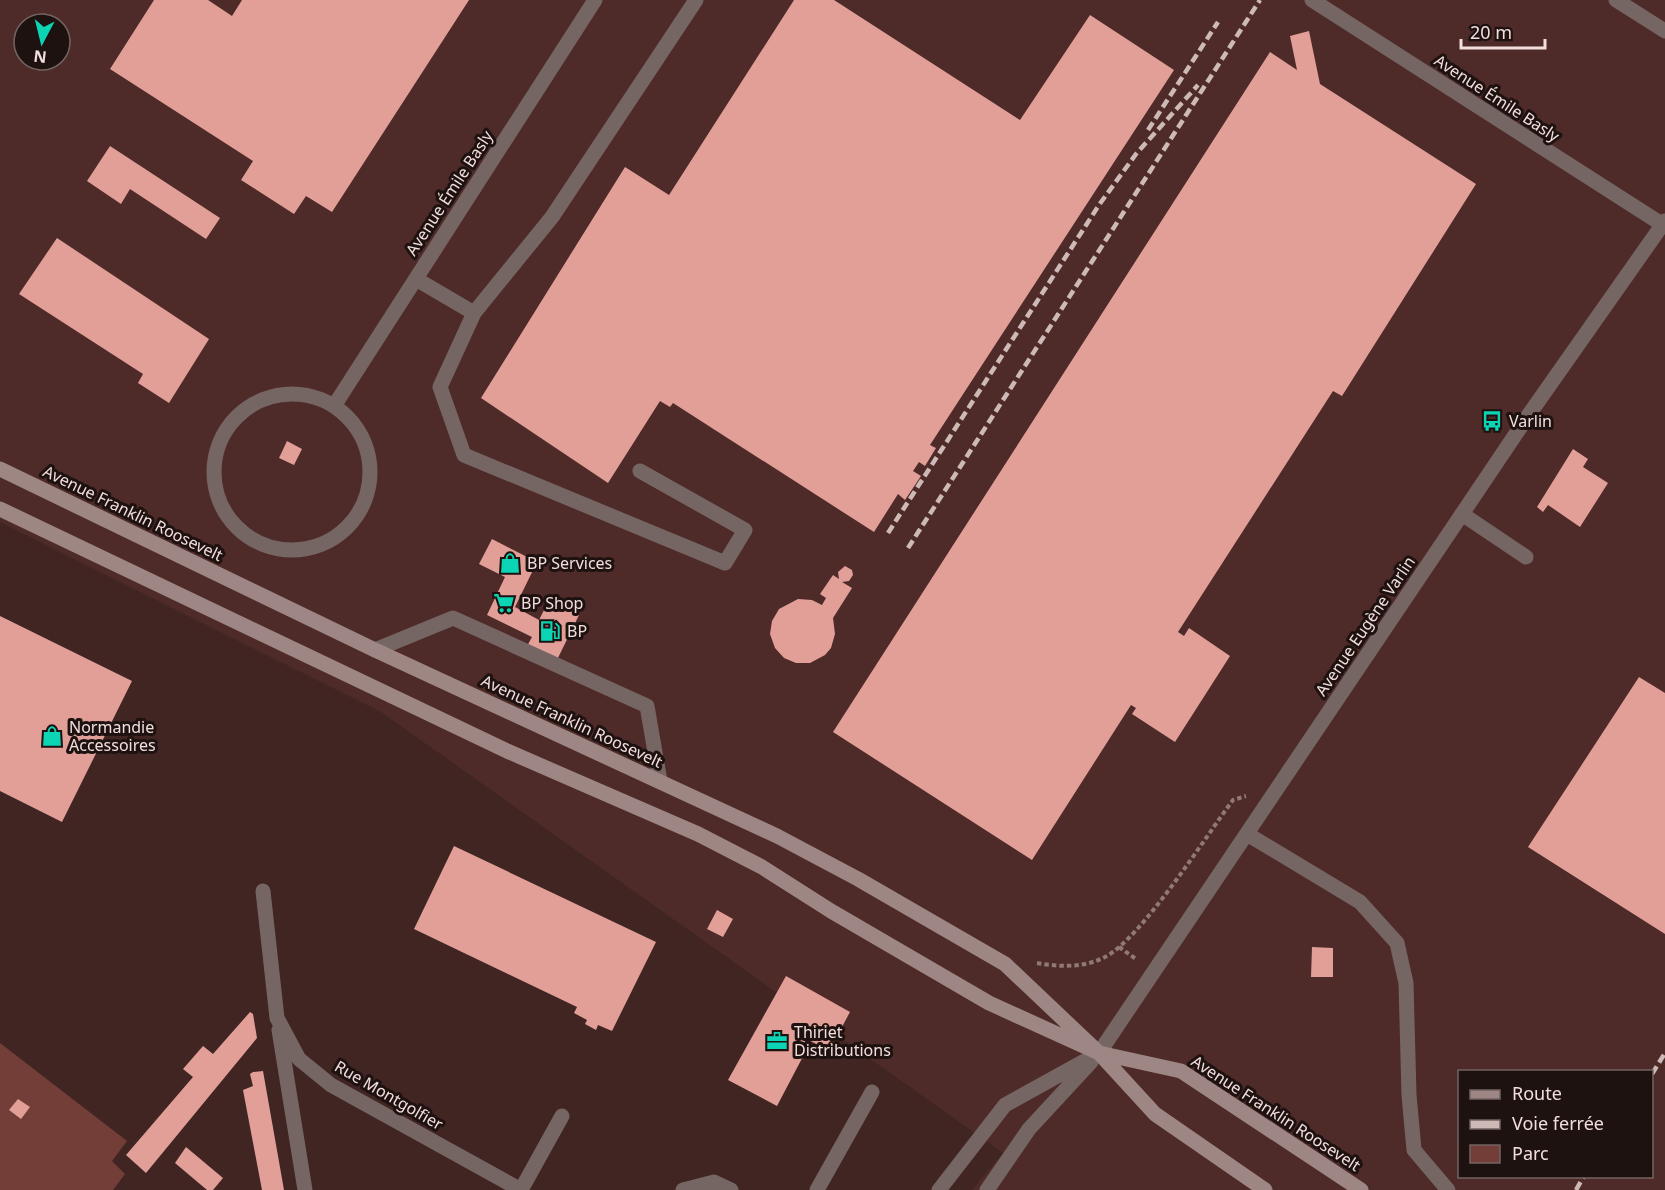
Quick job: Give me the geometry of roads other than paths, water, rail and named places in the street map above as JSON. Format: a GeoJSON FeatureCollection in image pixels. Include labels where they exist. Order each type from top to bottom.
{"type":"FeatureCollection","features":[{"type":"Feature","properties":{"kind":"main road","name":"Avenue Franklin Roosevelt"},"geometry":{"type":"LineString","coordinates":[[0,469],[375,650],[777,836],[858,879],[1005,964],[1100,1053],[1155,1114],[1265,1190]]}},
{"type":"Feature","properties":{"kind":"main road","name":"Avenue Franklin Roosevelt"},"geometry":{"type":"LineString","coordinates":[[0,509],[507,751],[698,834],[762,867],[831,911],[989,1003],[1100,1053],[1181,1071],[1360,1190]]}},
{"type":"Feature","properties":{"kind":"street","name":"Avenue Émile Basly"},"geometry":{"type":"LineString","coordinates":[[334,406],[595,0]]}},
{"type":"Feature","properties":{"kind":"street"},"geometry":{"type":"LineString","coordinates":[[640,471],[745,530],[725,563],[464,455],[440,387],[474,314],[552,217],[696,0]]}},
{"type":"Feature","properties":{"kind":"street","name":"Avenue Émile Basly"},"geometry":{"type":"LineString","coordinates":[[1312,0],[1664,223]]}},
{"type":"Feature","properties":{"kind":"street"},"geometry":{"type":"LineString","coordinates":[[1616,0],[1665,31]]}},
{"type":"Feature","properties":{"kind":"street","name":"Avenue Eugène Varlin"},"geometry":{"type":"LineString","coordinates":[[987,1190],[1029,1129],[1100,1053],[1462,514],[1664,223]]}},
{"type":"Feature","properties":{"kind":"street"},"geometry":{"type":"LineString","coordinates":[[416,279],[474,314]]}},
{"type":"Feature","properties":{"kind":"street"},"geometry":{"type":"LineString","coordinates":[[285,394],[310,396],[334,406],[353,424],[366,446],[370,472],[365,498],[352,521],[333,538],[300,548],[283,549],[258,543],[237,528],[222,508],[214,483],[214,458],[223,434],[239,414],[260,400],[285,394]]}},
{"type":"Feature","properties":{"kind":"street"},"geometry":{"type":"LineString","coordinates":[[1462,514],[1526,557]]}},
{"type":"Feature","properties":{"kind":"street"},"geometry":{"type":"LineString","coordinates":[[375,650],[453,618],[647,706],[660,782]]}},
{"type":"Feature","properties":{"kind":"street"},"geometry":{"type":"LineString","coordinates":[[1247,834],[1360,902],[1397,944],[1406,982],[1409,1095],[1414,1150],[1448,1190]]}},
{"type":"Feature","properties":{"kind":"street","name":"Rue Montgolfier"},"geometry":{"type":"LineString","coordinates":[[263,891],[277,1018],[299,1059],[331,1086],[521,1190]]}},
{"type":"Feature","properties":{"kind":"street"},"geometry":{"type":"LineString","coordinates":[[277,1018],[305,1190]]}},
{"type":"Feature","properties":{"kind":"street"},"geometry":{"type":"LineString","coordinates":[[939,1190],[1005,1105],[1100,1053]]}},
{"type":"Feature","properties":{"kind":"street"},"geometry":{"type":"LineString","coordinates":[[817,1190],[872,1092]]}},
{"type":"Feature","properties":{"kind":"street"},"geometry":{"type":"LineString","coordinates":[[521,1190],[562,1116]]}},
{"type":"Feature","properties":{"kind":"street"},"geometry":{"type":"LineString","coordinates":[[683,1190],[714,1182],[731,1190]]}},
{"type":"Feature","properties":{"kind":"railway"},"geometry":{"type":"LineString","coordinates":[[908,548],[1260,0]]}},
{"type":"Feature","properties":{"kind":"railway"},"geometry":{"type":"LineString","coordinates":[[1148,130],[1218,22]]}},
{"type":"Feature","properties":{"kind":"railway"},"geometry":{"type":"LineString","coordinates":[[888,533],[1099,205],[1136,154],[1198,85]]}},
{"type":"Feature","properties":{"kind":"railway"},"geometry":{"type":"LineString","coordinates":[[1653,1072],[1665,1053]]}},
{"type":"Feature","properties":{"kind":"railway"},"geometry":{"type":"LineString","coordinates":[[1576,1190],[1583,1178]]}},
{"type":"Feature","properties":{"kind":"place","name":"Varlin"},"geometry":{"type":"Point","coordinates":[1492,421]}},
{"type":"Feature","properties":{"kind":"place","name":"BP Services"},"geometry":{"type":"Point","coordinates":[510,563]}},
{"type":"Feature","properties":{"kind":"place","name":"BP Shop"},"geometry":{"type":"Point","coordinates":[504,603]}},
{"type":"Feature","properties":{"kind":"place","name":"BP"},"geometry":{"type":"Point","coordinates":[550,631]}},
{"type":"Feature","properties":{"kind":"place","name":"Normandie Accessoires"},"geometry":{"type":"Point","coordinates":[52,736]}},
{"type":"Feature","properties":{"kind":"place","name":"Thiriet Distributions"},"geometry":{"type":"Point","coordinates":[777,1041]}}]}
